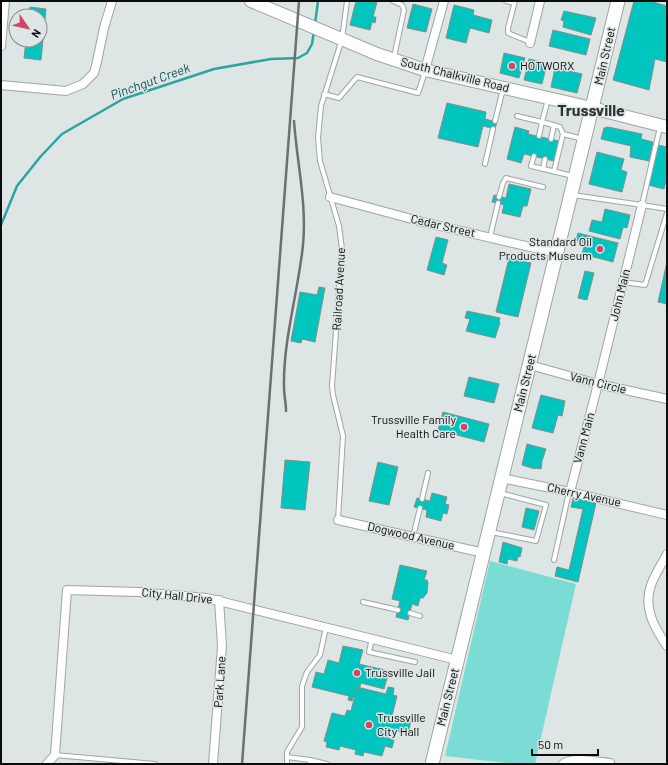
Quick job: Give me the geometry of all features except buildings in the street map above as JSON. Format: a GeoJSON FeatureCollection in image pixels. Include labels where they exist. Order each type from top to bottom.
{"type":"FeatureCollection","features":[{"type":"Feature","properties":{"kind":"main road","name":"South Chalkville Road"},"geometry":{"type":"LineString","coordinates":[[251,1],[377,54],[425,70],[592,108],[664,127]]}},
{"type":"Feature","properties":{"kind":"main road","name":"Main Street"},"geometry":{"type":"LineString","coordinates":[[432,764],[618,1]]}},
{"type":"Feature","properties":{"kind":"street"},"geometry":{"type":"LineString","coordinates":[[1,46],[5,1]]}},
{"type":"Feature","properties":{"kind":"street"},"geometry":{"type":"LineString","coordinates":[[1,85],[66,91],[83,84],[94,73],[104,28],[112,1]]}},
{"type":"Feature","properties":{"kind":"street"},"geometry":{"type":"LineString","coordinates":[[425,70],[444,1]]}},
{"type":"Feature","properties":{"kind":"street"},"geometry":{"type":"LineString","coordinates":[[530,42],[540,1]]}},
{"type":"Feature","properties":{"kind":"street","name":"Cedar Street"},"geometry":{"type":"LineString","coordinates":[[330,197],[423,222],[556,253]]}},
{"type":"Feature","properties":{"kind":"street","name":"John Main"},"geometry":{"type":"LineString","coordinates":[[598,384],[642,205]]}},
{"type":"Feature","properties":{"kind":"street","name":"Vann Circle"},"geometry":{"type":"LineString","coordinates":[[530,365],[598,384],[667,397]]}},
{"type":"Feature","properties":{"kind":"street","name":"Vann Main"},"geometry":{"type":"LineString","coordinates":[[570,492],[598,384]]}},
{"type":"Feature","properties":{"kind":"street","name":"Cherry Avenue"},"geometry":{"type":"LineString","coordinates":[[501,478],[570,492],[667,515]]}},
{"type":"Feature","properties":{"kind":"street","name":"Dogwood Avenue"},"geometry":{"type":"LineString","coordinates":[[338,520],[484,553]]}},
{"type":"Feature","properties":{"kind":"street"},"geometry":{"type":"LineString","coordinates":[[667,554],[651,584],[648,602],[651,619],[667,646]]}},
{"type":"Feature","properties":{"kind":"street","name":"City Hall Drive"},"geometry":{"type":"LineString","coordinates":[[55,755],[67,590],[138,592],[219,600],[457,660]]}},
{"type":"Feature","properties":{"kind":"street","name":"Park Lane"},"geometry":{"type":"LineString","coordinates":[[213,764],[222,646],[219,600]]}},
{"type":"Feature","properties":{"kind":"street"},"geometry":{"type":"LineString","coordinates":[[47,764],[55,755]]}},
{"type":"Feature","properties":{"kind":"street"},"geometry":{"type":"LineString","coordinates":[[563,764],[565,761],[572,760],[610,763]]}},
{"type":"Feature","properties":{"kind":"lane","name":"Railroad Avenue"},"geometry":{"type":"LineString","coordinates":[[338,520],[343,436],[332,386],[342,249],[339,226],[320,161],[319,146],[321,106],[342,39],[347,1]]}},
{"type":"Feature","properties":{"kind":"lane"},"geometry":{"type":"LineString","coordinates":[[393,60],[404,10],[402,4],[394,1]]}},
{"type":"Feature","properties":{"kind":"lane"},"geometry":{"type":"LineString","coordinates":[[506,1],[515,2],[508,33],[530,42]]}},
{"type":"Feature","properties":{"kind":"lane"},"geometry":{"type":"LineString","coordinates":[[324,94],[339,98],[357,78],[418,94],[425,70]]}},
{"type":"Feature","properties":{"kind":"lane"},"geometry":{"type":"LineString","coordinates":[[495,121],[503,88]]}},
{"type":"Feature","properties":{"kind":"lane"},"geometry":{"type":"LineString","coordinates":[[539,136],[548,98]]}},
{"type":"Feature","properties":{"kind":"lane"},"geometry":{"type":"LineString","coordinates":[[517,116],[560,127],[563,134],[554,171]]}},
{"type":"Feature","properties":{"kind":"lane"},"geometry":{"type":"LineString","coordinates":[[551,139],[554,126]]}},
{"type":"Feature","properties":{"kind":"lane"},"geometry":{"type":"LineString","coordinates":[[642,205],[664,127]]}},
{"type":"Feature","properties":{"kind":"lane"},"geometry":{"type":"LineString","coordinates":[[485,164],[493,129]]}},
{"type":"Feature","properties":{"kind":"lane"},"geometry":{"type":"LineString","coordinates":[[563,134],[584,139]]}},
{"type":"Feature","properties":{"kind":"lane"},"geometry":{"type":"LineString","coordinates":[[534,156],[531,166],[575,177]]}},
{"type":"Feature","properties":{"kind":"lane"},"geometry":{"type":"LineString","coordinates":[[543,169],[545,159]]}},
{"type":"Feature","properties":{"kind":"lane"},"geometry":{"type":"LineString","coordinates":[[499,197],[506,178],[543,187]]}},
{"type":"Feature","properties":{"kind":"lane"},"geometry":{"type":"LineString","coordinates":[[571,195],[667,209]]}},
{"type":"Feature","properties":{"kind":"lane"},"geometry":{"type":"LineString","coordinates":[[490,237],[498,203]]}},
{"type":"Feature","properties":{"kind":"lane"},"geometry":{"type":"LineString","coordinates":[[623,282],[645,285],[667,213]]}},
{"type":"Feature","properties":{"kind":"lane"},"geometry":{"type":"LineString","coordinates":[[422,499],[428,473]]}},
{"type":"Feature","properties":{"kind":"lane"},"geometry":{"type":"LineString","coordinates":[[489,531],[536,541],[546,505],[498,492]]}},
{"type":"Feature","properties":{"kind":"lane"},"geometry":{"type":"LineString","coordinates":[[554,560],[570,492]]}},
{"type":"Feature","properties":{"kind":"lane"},"geometry":{"type":"LineString","coordinates":[[413,537],[420,508]]}},
{"type":"Feature","properties":{"kind":"lane"},"geometry":{"type":"LineString","coordinates":[[363,602],[398,610]]}},
{"type":"Feature","properties":{"kind":"lane"},"geometry":{"type":"LineString","coordinates":[[410,613],[420,616]]}},
{"type":"Feature","properties":{"kind":"lane"},"geometry":{"type":"LineString","coordinates":[[287,764],[287,752],[302,727],[302,686],[307,672],[320,655],[326,627]]}},
{"type":"Feature","properties":{"kind":"lane"},"geometry":{"type":"LineString","coordinates":[[372,638],[369,652],[415,662]]}},
{"type":"Feature","properties":{"kind":"lane"},"geometry":{"type":"LineString","coordinates":[[55,755],[155,764]]}},
{"type":"Feature","properties":{"kind":"lane"},"geometry":{"type":"LineString","coordinates":[[287,757],[327,764]]}},
{"type":"Feature","properties":{"kind":"shaded area"},"geometry":{"type":"Polygon","coordinates":[[[490,561],[576,584],[535,764],[514,764],[445,756],[490,561]]]}},
{"type":"Feature","properties":{"kind":"waterway","name":"Pinchgut Creek"},"geometry":{"type":"LineString","coordinates":[[315,24],[318,1]]}},
{"type":"Feature","properties":{"kind":"waterway","name":"Pinchgut Creek"},"geometry":{"type":"LineString","coordinates":[[1,225],[17,186],[41,156],[62,134],[123,99],[214,69],[271,59],[298,58],[307,53],[312,44],[314,31]]}},
{"type":"Feature","properties":{"kind":"railway"},"geometry":{"type":"LineString","coordinates":[[242,764],[299,1]]}},
{"type":"Feature","properties":{"kind":"railway"},"geometry":{"type":"LineString","coordinates":[[286,411],[284,369],[288,334],[301,263],[304,230],[303,199],[294,121]]}},
{"type":"Feature","properties":{"kind":"place","name":"HOTWORX"},"geometry":{"type":"Point","coordinates":[512,66]}},
{"type":"Feature","properties":{"kind":"place","name":"Standard Oil Products Museum"},"geometry":{"type":"Point","coordinates":[600,249]}},
{"type":"Feature","properties":{"kind":"place","name":"Trussville Family Health Care"},"geometry":{"type":"Point","coordinates":[464,427]}},
{"type":"Feature","properties":{"kind":"place","name":"Trussville Jail"},"geometry":{"type":"Point","coordinates":[357,673]}},
{"type":"Feature","properties":{"kind":"place","name":"Trussville City Hall"},"geometry":{"type":"Point","coordinates":[369,725]}},
{"type":"Feature","properties":{"kind":"district","name":"Trussville"},"geometry":{"type":"Point","coordinates":[591,110]}}]}
